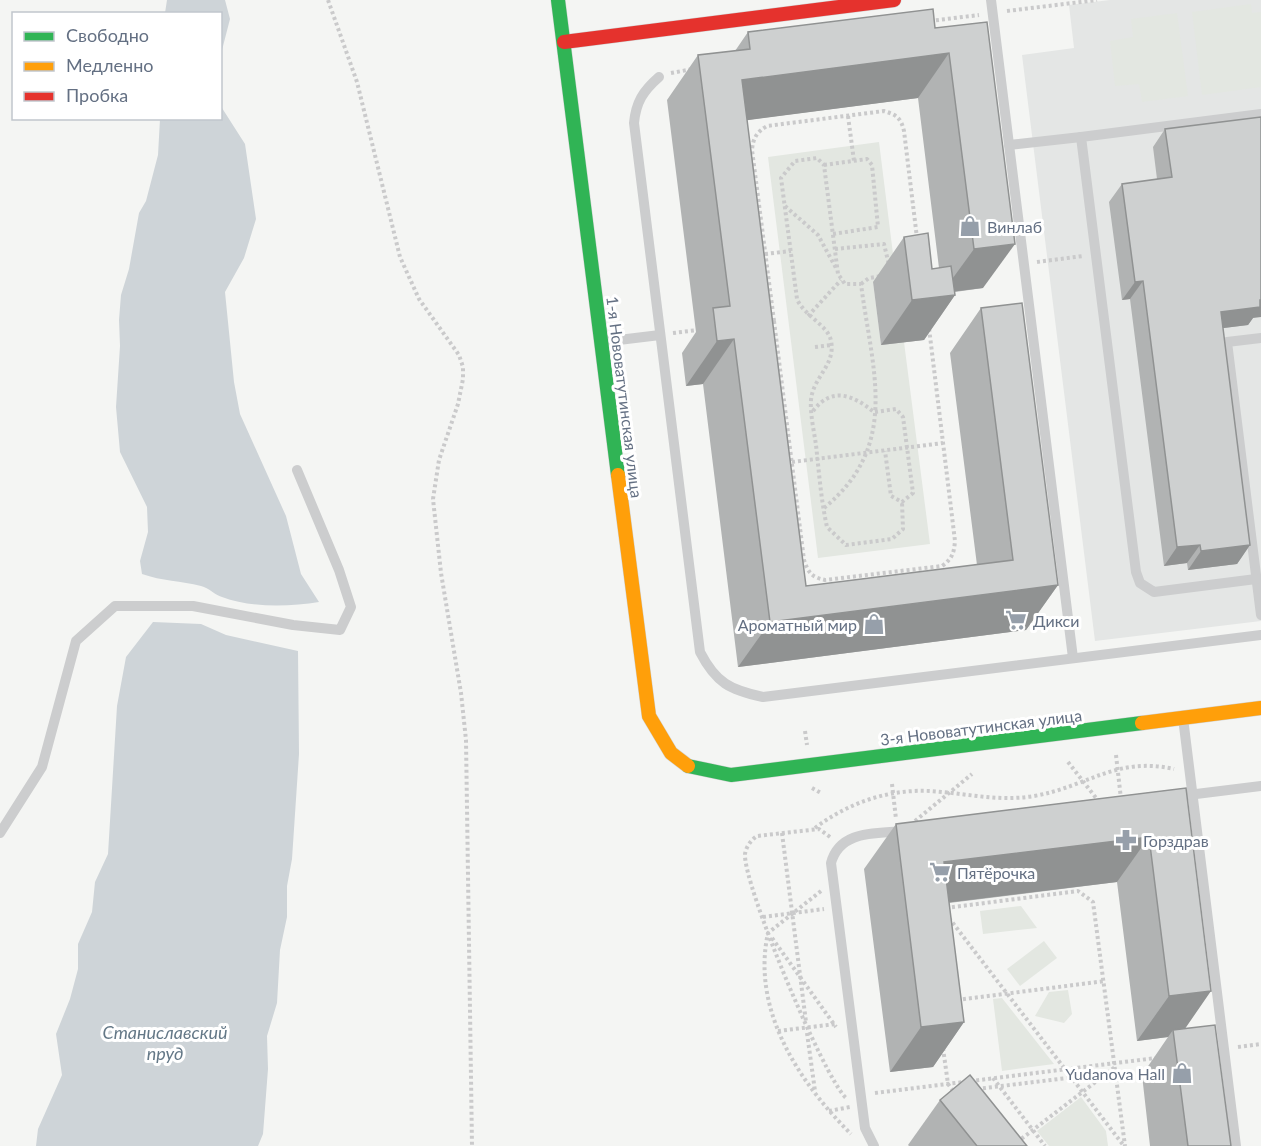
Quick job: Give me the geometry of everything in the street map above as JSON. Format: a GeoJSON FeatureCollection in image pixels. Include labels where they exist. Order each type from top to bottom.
{"type":"FeatureCollection","features":[{"type":"Feature","properties":{"kind":"street","name":"1-я Нововатутинская улица"},"geometry":{"type":"LineString","coordinates":[[558,0],[649,716],[666,750],[680,762],[704,773]]}},
{"type":"Feature","properties":{"kind":"street"},"geometry":{"type":"LineString","coordinates":[[564,42],[894,0]]}},
{"type":"Feature","properties":{"kind":"street","name":"3-я Нововатутинская улица"},"geometry":{"type":"LineString","coordinates":[[704,773],[732,775],[1261,708]]}},
{"type":"Feature","properties":{"kind":"lane"},"geometry":{"type":"LineString","coordinates":[[991,0],[1073,658]]}},
{"type":"Feature","properties":{"kind":"lane"},"geometry":{"type":"LineString","coordinates":[[659,77],[645,89],[636,107],[634,123],[700,652],[709,670],[719,680],[731,688],[763,697],[1261,634]]}},
{"type":"Feature","properties":{"kind":"lane"},"geometry":{"type":"LineString","coordinates":[[1009,146],[1261,114]]}},
{"type":"Feature","properties":{"kind":"lane"},"geometry":{"type":"LineString","coordinates":[[1081,137],[1136,572],[1140,583],[1154,592],[1256,579]]}},
{"type":"Feature","properties":{"kind":"lane"},"geometry":{"type":"LineString","coordinates":[[602,342],[660,335]]}},
{"type":"Feature","properties":{"kind":"lane"},"geometry":{"type":"LineString","coordinates":[[1261,338],[1227,342],[1261,615]]}},
{"type":"Feature","properties":{"kind":"lane"},"geometry":{"type":"LineString","coordinates":[[0,833],[42,767],[76,641],[115,606],[193,606],[293,625],[340,630],[351,607],[339,570],[297,470]]}},
{"type":"Feature","properties":{"kind":"lane"},"geometry":{"type":"LineString","coordinates":[[1182,718],[1236,1146]]}},
{"type":"Feature","properties":{"kind":"lane"},"geometry":{"type":"LineString","coordinates":[[1157,799],[1261,786]]}},
{"type":"Feature","properties":{"kind":"lane"},"geometry":{"type":"LineString","coordinates":[[874,1146],[865,1128],[831,863],[839,846],[852,837],[915,829]]}},
{"type":"Feature","properties":{"kind":"path"},"geometry":{"type":"LineString","coordinates":[[327,0],[357,82],[400,257],[419,299],[459,355],[463,367],[458,404],[439,460],[433,499],[441,573],[461,693],[466,740],[472,1146]]}},
{"type":"Feature","properties":{"kind":"path"},"geometry":{"type":"LineString","coordinates":[[659,77],[676,71],[700,68]]}},
{"type":"Feature","properties":{"kind":"path"},"geometry":{"type":"LineString","coordinates":[[918,248],[901,121],[895,114],[884,111],[767,126],[759,131],[753,140],[752,150],[765,254],[804,560],[808,572],[815,578],[825,580],[942,566],[950,560],[954,552],[928,325]]}},
{"type":"Feature","properties":{"kind":"path"},"geometry":{"type":"LineString","coordinates":[[848,116],[854,161]]}},
{"type":"Feature","properties":{"kind":"path"},"geometry":{"type":"LineString","coordinates":[[838,274],[824,165],[817,158],[795,161],[789,165],[781,177],[797,299],[808,316],[828,333],[832,345],[831,360],[812,394],[812,412],[828,530],[840,542],[851,545],[892,539],[899,535],[905,521],[902,502]]}},
{"type":"Feature","properties":{"kind":"path"},"geometry":{"type":"LineString","coordinates":[[824,165],[867,159],[871,162],[879,224],[876,229],[833,234]]}},
{"type":"Feature","properties":{"kind":"path"},"geometry":{"type":"LineString","coordinates":[[785,206],[803,219],[818,235],[841,280],[849,285],[861,284],[869,278],[888,273],[884,244],[835,249]]}},
{"type":"Feature","properties":{"kind":"path"},"geometry":{"type":"LineString","coordinates":[[765,254],[790,251]]}},
{"type":"Feature","properties":{"kind":"path"},"geometry":{"type":"LineString","coordinates":[[1024,264],[1095,255]]}},
{"type":"Feature","properties":{"kind":"path"},"geometry":{"type":"LineString","coordinates":[[808,316],[841,280]]}},
{"type":"Feature","properties":{"kind":"path"},"geometry":{"type":"LineString","coordinates":[[824,508],[850,484],[868,453],[874,435],[875,412],[861,284]]}},
{"type":"Feature","properties":{"kind":"path"},"geometry":{"type":"LineString","coordinates":[[762,322],[774,321]]}},
{"type":"Feature","properties":{"kind":"path"},"geometry":{"type":"LineString","coordinates":[[660,335],[706,329]]}},
{"type":"Feature","properties":{"kind":"path"},"geometry":{"type":"LineString","coordinates":[[815,347],[832,345]]}},
{"type":"Feature","properties":{"kind":"path"},"geometry":{"type":"LineString","coordinates":[[812,412],[827,397],[839,394],[854,397],[875,412],[896,409],[900,411],[913,493],[902,502]]}},
{"type":"Feature","properties":{"kind":"path"},"geometry":{"type":"LineString","coordinates":[[792,462],[943,443]]}},
{"type":"Feature","properties":{"kind":"path"},"geometry":{"type":"LineString","coordinates":[[885,451],[891,496],[902,502]]}},
{"type":"Feature","properties":{"kind":"path"},"geometry":{"type":"LineString","coordinates":[[1116,755],[1122,803]]}},
{"type":"Feature","properties":{"kind":"path"},"geometry":{"type":"LineString","coordinates":[[1068,762],[1102,806]]}},
{"type":"Feature","properties":{"kind":"path"},"geometry":{"type":"LineString","coordinates":[[814,829],[858,803],[893,793],[949,793],[989,799],[1014,798],[1053,791],[1118,768],[1147,765],[1190,773]]}},
{"type":"Feature","properties":{"kind":"path"},"geometry":{"type":"LineString","coordinates":[[892,784],[901,831],[972,774]]}},
{"type":"Feature","properties":{"kind":"path"},"geometry":{"type":"LineString","coordinates":[[839,846],[821,829],[814,829],[755,838],[745,853],[768,933],[807,1028],[841,1093],[852,1102],[948,1084],[1115,1065],[1159,1057]]}},
{"type":"Feature","properties":{"kind":"path"},"geometry":{"type":"LineString","coordinates":[[782,833],[815,1092]]}},
{"type":"Feature","properties":{"kind":"path"},"geometry":{"type":"LineString","coordinates":[[833,881],[768,933],[763,972],[767,1002],[778,1032],[815,1092],[857,1140]]}},
{"type":"Feature","properties":{"kind":"path"},"geometry":{"type":"LineString","coordinates":[[1078,891],[1087,896],[1096,911],[1125,1146],[940,909],[1078,891]]}},
{"type":"Feature","properties":{"kind":"path"},"geometry":{"type":"LineString","coordinates":[[763,917],[837,907]]}},
{"type":"Feature","properties":{"kind":"path"},"geometry":{"type":"LineString","coordinates":[[768,933],[856,1054]]}},
{"type":"Feature","properties":{"kind":"path"},"geometry":{"type":"LineString","coordinates":[[949,1001],[1105,981]]}},
{"type":"Feature","properties":{"kind":"path"},"geometry":{"type":"LineString","coordinates":[[778,1032],[852,1022]]}},
{"type":"Feature","properties":{"kind":"path"},"geometry":{"type":"LineString","coordinates":[[942,1037],[948,1084],[960,1101]]}},
{"type":"Feature","properties":{"kind":"path"},"geometry":{"type":"LineString","coordinates":[[1224,1049],[1261,1044]]}},
{"type":"Feature","properties":{"kind":"path"},"geometry":{"type":"LineString","coordinates":[[1012,1146],[1108,1073],[1115,1065]]}},
{"type":"Feature","properties":{"kind":"path"},"geometry":{"type":"LineString","coordinates":[[954,1092],[1108,1073]]}},
{"type":"Feature","properties":{"kind":"path"},"geometry":{"type":"LineString","coordinates":[[993,1078],[1045,1146]]}},
{"type":"Feature","properties":{"kind":"shaded area"},"geometry":{"type":"Polygon","coordinates":[[[1110,0],[1261,0],[1261,621],[1095,641],[1022,55],[1074,48],[1069,5],[1110,0]]]}},
{"type":"Feature","properties":{"kind":"shaded area"},"geometry":{"type":"Polygon","coordinates":[[[1251,4],[1252,13],[1261,12],[1261,87],[1202,95],[1192,12],[1251,4]]]}},
{"type":"Feature","properties":{"kind":"shaded area"},"geometry":{"type":"Polygon","coordinates":[[[1177,13],[1188,96],[1142,102],[1139,84],[1115,86],[1110,41],[1133,37],[1131,19],[1177,13]]]}},
{"type":"Feature","properties":{"kind":"shaded area"},"geometry":{"type":"Polygon","coordinates":[[[879,142],[896,278],[873,282],[881,345],[904,342],[930,544],[818,558],[768,157],[879,142]]]}},
{"type":"Feature","properties":{"kind":"shaded area"},"geometry":{"type":"Polygon","coordinates":[[[1021,906],[1037,928],[983,934],[980,911],[1021,906]]]}},
{"type":"Feature","properties":{"kind":"shaded area"},"geometry":{"type":"Polygon","coordinates":[[[1044,941],[1057,958],[1020,986],[1007,969],[1044,941]]]}},
{"type":"Feature","properties":{"kind":"shaded area"},"geometry":{"type":"Polygon","coordinates":[[[1068,990],[1072,1014],[1064,1023],[1035,1016],[1049,992],[1068,990]]]}},
{"type":"Feature","properties":{"kind":"shaded area"},"geometry":{"type":"Polygon","coordinates":[[[1002,998],[1054,1064],[1002,1071],[993,999],[1002,998]]]}},
{"type":"Feature","properties":{"kind":"shaded area"},"geometry":{"type":"Polygon","coordinates":[[[1081,1097],[1106,1131],[1108,1146],[1049,1146],[1037,1131],[1081,1097]]]}},
{"type":"Feature","properties":{"kind":"water"},"geometry":{"type":"Polygon","coordinates":[[[167,0],[225,0],[230,19],[222,50],[222,12],[165,12],[167,0]]]}},
{"type":"Feature","properties":{"kind":"water"},"geometry":{"type":"Polygon","coordinates":[[[222,108],[245,144],[256,219],[244,258],[225,292],[234,382],[240,414],[286,516],[301,574],[319,602],[283,606],[245,603],[219,596],[201,586],[142,574],[140,561],[148,532],[147,507],[120,452],[116,407],[120,346],[119,320],[121,295],[129,269],[139,213],[146,201],[158,155],[160,120],[222,120],[222,108]]]}},
{"type":"Feature","properties":{"kind":"water","name":"Станиславский пруд"},"geometry":{"type":"Polygon","coordinates":[[[153,622],[201,624],[226,635],[298,651],[299,754],[292,859],[287,886],[287,917],[280,950],[277,1003],[267,1036],[268,1069],[263,1134],[258,1146],[36,1146],[38,1129],[62,1075],[56,1034],[70,999],[78,969],[78,944],[92,912],[95,882],[108,854],[117,706],[126,657],[153,622]]]}},
{"type":"Feature","properties":{"kind":"building"},"geometry":{"type":"Polygon","coordinates":[[[933,9],[935,28],[987,22],[1015,244],[974,249],[949,53],[742,80],[806,586],[1013,560],[981,308],[1022,303],[1058,585],[770,622],[734,339],[717,341],[713,308],[730,306],[698,55],[750,49],[748,32],[933,9]]]}},
{"type":"Feature","properties":{"kind":"building"},"geometry":{"type":"Polygon","coordinates":[[[1261,117],[1260,307],[1221,312],[1250,545],[1201,551],[1200,545],[1177,547],[1143,281],[1135,282],[1122,184],[1172,177],[1165,129],[1261,117]]]}},
{"type":"Feature","properties":{"kind":"building"},"geometry":{"type":"Polygon","coordinates":[[[928,233],[932,269],[951,266],[955,295],[912,300],[904,237],[928,233]]]}},
{"type":"Feature","properties":{"kind":"building"},"geometry":{"type":"Polygon","coordinates":[[[1186,788],[1211,991],[1169,996],[1149,837],[944,862],[964,1022],[921,1027],[896,824],[1186,788]]]}},
{"type":"Feature","properties":{"kind":"building"},"geometry":{"type":"Polygon","coordinates":[[[1215,1025],[1231,1146],[1188,1146],[1173,1030],[1215,1025]]]}},
{"type":"Feature","properties":{"kind":"building"},"geometry":{"type":"Polygon","coordinates":[[[970,1075],[1027,1146],[977,1146],[940,1100],[970,1075]]]}},
{"type":"Feature","properties":{"kind":"traffic: fast"},"geometry":{"type":"LineString","coordinates":[[558,0],[618,475]]}},
{"type":"Feature","properties":{"kind":"traffic: fast"},"geometry":{"type":"LineString","coordinates":[[688,766],[731,775],[1142,723]]}},
{"type":"Feature","properties":{"kind":"traffic: slow"},"geometry":{"type":"LineString","coordinates":[[618,475],[649,716],[671,753],[688,766]]}},
{"type":"Feature","properties":{"kind":"traffic: slow"},"geometry":{"type":"LineString","coordinates":[[1142,723],[1261,708]]}},
{"type":"Feature","properties":{"kind":"traffic: jam"},"geometry":{"type":"LineString","coordinates":[[564,42],[894,0]]}},
{"type":"Feature","properties":{"kind":"place","name":"Винлаб"},"geometry":{"type":"Point","coordinates":[970,226]}},
{"type":"Feature","properties":{"kind":"place","name":"Дикси"},"geometry":{"type":"Point","coordinates":[1016,620]}},
{"type":"Feature","properties":{"kind":"place","name":"Ароматный мир"},"geometry":{"type":"Point","coordinates":[874,624]}},
{"type":"Feature","properties":{"kind":"place","name":"Горздрав"},"geometry":{"type":"Point","coordinates":[1126,840]}},
{"type":"Feature","properties":{"kind":"place","name":"Пятёрочка"},"geometry":{"type":"Point","coordinates":[940,872]}},
{"type":"Feature","properties":{"kind":"place","name":"Yudanova Hall"},"geometry":{"type":"Point","coordinates":[1182,1073]}}]}
